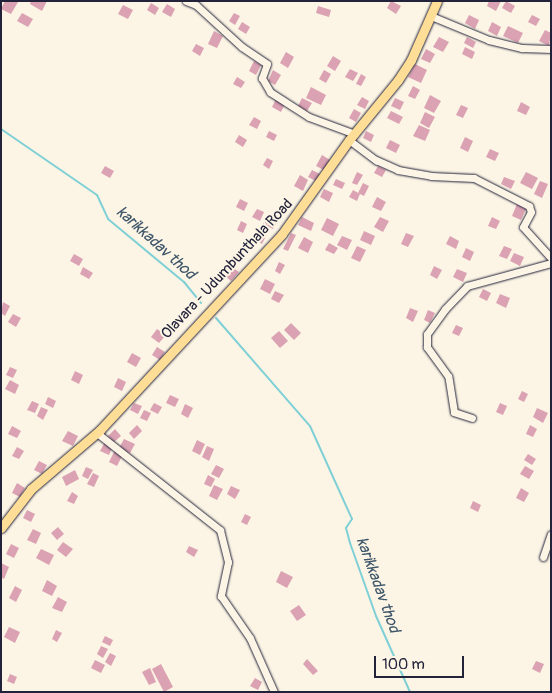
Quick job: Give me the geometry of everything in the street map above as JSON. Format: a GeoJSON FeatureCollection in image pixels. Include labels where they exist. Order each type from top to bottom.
{"type":"FeatureCollection","features":[{"type":"Feature","properties":{"kind":"main road","name":"Olavara - Udumbunthala Road"},"geometry":{"type":"LineString","coordinates":[[1,528],[31,489],[97,433],[282,234],[352,137],[403,74],[437,1]]}},
{"type":"Feature","properties":{"kind":"street"},"geometry":{"type":"LineString","coordinates":[[186,1],[196,5],[242,46],[267,64],[262,78],[270,92],[309,117],[352,137],[376,160],[398,170],[431,176],[474,178],[529,206],[531,212],[523,227],[551,258]]}},
{"type":"Feature","properties":{"kind":"street"},"geometry":{"type":"LineString","coordinates":[[431,16],[489,40],[522,48],[551,50]]}},
{"type":"Feature","properties":{"kind":"street"},"geometry":{"type":"LineString","coordinates":[[472,418],[454,412],[448,376],[425,342],[427,334],[445,309],[467,286],[551,263]]}},
{"type":"Feature","properties":{"kind":"street"},"geometry":{"type":"LineString","coordinates":[[97,433],[220,530],[228,562],[220,596],[250,638],[274,692]]}},
{"type":"Feature","properties":{"kind":"street"},"geometry":{"type":"LineString","coordinates":[[543,557],[551,534]]}},
{"type":"Feature","properties":{"kind":"building"},"geometry":{"type":"Polygon","coordinates":[[[5,1],[18,2],[11,14],[1,9],[5,1]]]}},
{"type":"Feature","properties":{"kind":"building"},"geometry":{"type":"Polygon","coordinates":[[[31,1],[47,1],[42,11],[30,4],[31,1]]]}},
{"type":"Feature","properties":{"kind":"building"},"geometry":{"type":"Polygon","coordinates":[[[391,1],[401,6],[396,14],[387,8],[391,1]]]}},
{"type":"Feature","properties":{"kind":"building"},"geometry":{"type":"Polygon","coordinates":[[[489,1],[501,1],[496,11],[487,6],[489,1]]]}},
{"type":"Feature","properties":{"kind":"building"},"geometry":{"type":"Polygon","coordinates":[[[506,1],[515,6],[511,13],[502,8],[506,1]]]}},
{"type":"Feature","properties":{"kind":"building"},"geometry":{"type":"Polygon","coordinates":[[[151,3],[159,8],[155,15],[147,10],[151,3]]]}},
{"type":"Feature","properties":{"kind":"building"},"geometry":{"type":"Polygon","coordinates":[[[167,4],[175,9],[171,17],[162,12],[167,4]]]}},
{"type":"Feature","properties":{"kind":"building"},"geometry":{"type":"Polygon","coordinates":[[[123,5],[133,10],[128,19],[118,14],[123,5]]]}},
{"type":"Feature","properties":{"kind":"building"},"geometry":{"type":"Polygon","coordinates":[[[318,6],[331,10],[329,17],[316,13],[318,6]]]}},
{"type":"Feature","properties":{"kind":"building"},"geometry":{"type":"Polygon","coordinates":[[[22,13],[33,19],[28,27],[17,21],[22,13]]]}},
{"type":"Feature","properties":{"kind":"building"},"geometry":{"type":"Polygon","coordinates":[[[234,13],[240,16],[235,25],[229,21],[234,13]]]}},
{"type":"Feature","properties":{"kind":"building"},"geometry":{"type":"Polygon","coordinates":[[[469,15],[479,20],[475,29],[465,23],[469,15]]]}},
{"type":"Feature","properties":{"kind":"building"},"geometry":{"type":"Polygon","coordinates":[[[532,15],[540,19],[536,26],[528,22],[532,15]]]}},
{"type":"Feature","properties":{"kind":"building"},"geometry":{"type":"Polygon","coordinates":[[[242,22],[250,27],[246,34],[238,29],[242,22]]]}},
{"type":"Feature","properties":{"kind":"building"},"geometry":{"type":"Polygon","coordinates":[[[492,22],[501,27],[497,36],[488,31],[492,22]]]}},
{"type":"Feature","properties":{"kind":"building"},"geometry":{"type":"Polygon","coordinates":[[[508,26],[523,33],[518,43],[503,36],[508,26]]]}},
{"type":"Feature","properties":{"kind":"building"},"geometry":{"type":"Polygon","coordinates":[[[545,30],[551,33],[549,46],[539,41],[545,30]]]}},
{"type":"Feature","properties":{"kind":"building"},"geometry":{"type":"Polygon","coordinates":[[[214,31],[223,36],[217,48],[208,44],[214,31]]]}},
{"type":"Feature","properties":{"kind":"building"},"geometry":{"type":"Polygon","coordinates":[[[439,37],[449,42],[443,52],[433,47],[439,37]]]}},
{"type":"Feature","properties":{"kind":"building"},"geometry":{"type":"Polygon","coordinates":[[[467,37],[476,42],[473,48],[464,43],[467,37]]]}},
{"type":"Feature","properties":{"kind":"building"},"geometry":{"type":"Polygon","coordinates":[[[196,44],[204,48],[200,56],[192,51],[196,44]]]}},
{"type":"Feature","properties":{"kind":"building"},"geometry":{"type":"Polygon","coordinates":[[[465,47],[475,52],[472,59],[462,54],[465,47]]]}},
{"type":"Feature","properties":{"kind":"building"},"geometry":{"type":"Polygon","coordinates":[[[426,49],[435,54],[430,63],[421,59],[426,49]]]}},
{"type":"Feature","properties":{"kind":"building"},"geometry":{"type":"Polygon","coordinates":[[[286,52],[294,57],[288,68],[280,63],[286,52]]]}},
{"type":"Feature","properties":{"kind":"building"},"geometry":{"type":"Polygon","coordinates":[[[333,56],[341,61],[335,71],[327,66],[333,56]]]}},
{"type":"Feature","properties":{"kind":"building"},"geometry":{"type":"Polygon","coordinates":[[[254,61],[261,65],[256,75],[249,71],[254,61]]]}},
{"type":"Feature","properties":{"kind":"building"},"geometry":{"type":"Polygon","coordinates":[[[415,64],[427,70],[421,83],[408,77],[415,64]]]}},
{"type":"Feature","properties":{"kind":"building"},"geometry":{"type":"Polygon","coordinates":[[[350,69],[358,73],[353,81],[345,77],[350,69]]]}},
{"type":"Feature","properties":{"kind":"building"},"geometry":{"type":"Polygon","coordinates":[[[273,70],[281,75],[275,85],[268,81],[273,70]]]}},
{"type":"Feature","properties":{"kind":"building"},"geometry":{"type":"Polygon","coordinates":[[[324,70],[331,74],[326,83],[319,79],[324,70]]]}},
{"type":"Feature","properties":{"kind":"building"},"geometry":{"type":"Polygon","coordinates":[[[361,74],[366,77],[361,86],[356,84],[361,74]]]}},
{"type":"Feature","properties":{"kind":"building"},"geometry":{"type":"Polygon","coordinates":[[[237,77],[245,82],[241,88],[233,84],[237,77]]]}},
{"type":"Feature","properties":{"kind":"building"},"geometry":{"type":"Polygon","coordinates":[[[413,86],[420,90],[415,99],[408,96],[413,86]]]}},
{"type":"Feature","properties":{"kind":"building"},"geometry":{"type":"Polygon","coordinates":[[[311,87],[326,95],[321,105],[306,98],[311,87]]]}},
{"type":"Feature","properties":{"kind":"building"},"geometry":{"type":"Polygon","coordinates":[[[430,95],[441,101],[434,113],[424,108],[430,95]]]}},
{"type":"Feature","properties":{"kind":"building"},"geometry":{"type":"Polygon","coordinates":[[[362,97],[369,101],[365,109],[357,105],[362,97]]]}},
{"type":"Feature","properties":{"kind":"building"},"geometry":{"type":"Polygon","coordinates":[[[302,98],[312,103],[307,111],[298,106],[302,98]]]}},
{"type":"Feature","properties":{"kind":"building"},"geometry":{"type":"Polygon","coordinates":[[[395,98],[404,102],[400,110],[391,106],[395,98]]]}},
{"type":"Feature","properties":{"kind":"building"},"geometry":{"type":"Polygon","coordinates":[[[276,99],[285,104],[281,112],[272,107],[276,99]]]}},
{"type":"Feature","properties":{"kind":"building"},"geometry":{"type":"Polygon","coordinates":[[[521,102],[530,107],[526,115],[517,111],[521,102]]]}},
{"type":"Feature","properties":{"kind":"building"},"geometry":{"type":"Polygon","coordinates":[[[461,105],[468,108],[463,118],[456,115],[461,105]]]}},
{"type":"Feature","properties":{"kind":"building"},"geometry":{"type":"Polygon","coordinates":[[[354,109],[361,113],[356,122],[349,118],[354,109]]]}},
{"type":"Feature","properties":{"kind":"building"},"geometry":{"type":"Polygon","coordinates":[[[391,111],[403,117],[399,124],[387,118],[391,111]]]}},
{"type":"Feature","properties":{"kind":"building"},"geometry":{"type":"Polygon","coordinates":[[[425,112],[435,117],[429,128],[420,123],[425,112]]]}},
{"type":"Feature","properties":{"kind":"building"},"geometry":{"type":"Polygon","coordinates":[[[254,117],[261,121],[257,129],[249,125],[254,117]]]}},
{"type":"Feature","properties":{"kind":"building"},"geometry":{"type":"Polygon","coordinates":[[[419,125],[430,130],[425,141],[413,136],[419,125]]]}},
{"type":"Feature","properties":{"kind":"building"},"geometry":{"type":"Polygon","coordinates":[[[269,131],[277,135],[274,141],[266,137],[269,131]]]}},
{"type":"Feature","properties":{"kind":"building"},"geometry":{"type":"Polygon","coordinates":[[[366,131],[374,135],[371,142],[363,138],[366,131]]]}},
{"type":"Feature","properties":{"kind":"building"},"geometry":{"type":"Polygon","coordinates":[[[239,135],[247,140],[243,147],[235,142],[239,135]]]}},
{"type":"Feature","properties":{"kind":"building"},"geometry":{"type":"Polygon","coordinates":[[[465,137],[473,141],[468,152],[460,148],[465,137]]]}},
{"type":"Feature","properties":{"kind":"building"},"geometry":{"type":"Polygon","coordinates":[[[390,140],[400,145],[396,153],[386,148],[390,140]]]}},
{"type":"Feature","properties":{"kind":"building"},"geometry":{"type":"Polygon","coordinates":[[[490,149],[499,153],[495,161],[486,157],[490,149]]]}},
{"type":"Feature","properties":{"kind":"building"},"geometry":{"type":"Polygon","coordinates":[[[322,155],[330,160],[324,170],[316,166],[322,155]]]}},
{"type":"Feature","properties":{"kind":"building"},"geometry":{"type":"Polygon","coordinates":[[[267,158],[273,161],[269,169],[263,165],[267,158]]]}},
{"type":"Feature","properties":{"kind":"building"},"geometry":{"type":"Polygon","coordinates":[[[105,166],[114,171],[110,178],[101,173],[105,166]]]}},
{"type":"Feature","properties":{"kind":"building"},"geometry":{"type":"Polygon","coordinates":[[[378,166],[386,170],[382,177],[374,173],[378,166]]]}},
{"type":"Feature","properties":{"kind":"building"},"geometry":{"type":"Polygon","coordinates":[[[312,170],[320,174],[316,181],[308,177],[312,170]]]}},
{"type":"Feature","properties":{"kind":"building"},"geometry":{"type":"Polygon","coordinates":[[[357,172],[363,175],[357,185],[352,183],[357,172]]]}},
{"type":"Feature","properties":{"kind":"building"},"geometry":{"type":"Polygon","coordinates":[[[526,172],[538,178],[532,189],[520,183],[526,172]]]}},
{"type":"Feature","properties":{"kind":"building"},"geometry":{"type":"Polygon","coordinates":[[[300,175],[308,180],[303,191],[294,186],[300,175]]]}},
{"type":"Feature","properties":{"kind":"building"},"geometry":{"type":"Polygon","coordinates":[[[504,177],[515,181],[511,189],[501,184],[504,177]]]}},
{"type":"Feature","properties":{"kind":"building"},"geometry":{"type":"Polygon","coordinates":[[[336,179],[345,183],[342,189],[333,185],[336,179]]]}},
{"type":"Feature","properties":{"kind":"building"},"geometry":{"type":"Polygon","coordinates":[[[540,181],[548,184],[542,198],[534,194],[540,181]]]}},
{"type":"Feature","properties":{"kind":"building"},"geometry":{"type":"Polygon","coordinates":[[[363,183],[369,186],[364,196],[358,193],[363,183]]]}},
{"type":"Feature","properties":{"kind":"building"},"geometry":{"type":"Polygon","coordinates":[[[324,189],[333,193],[329,202],[320,197],[324,189]]]}},
{"type":"Feature","properties":{"kind":"building"},"geometry":{"type":"Polygon","coordinates":[[[353,190],[360,194],[357,201],[349,197],[353,190]]]}},
{"type":"Feature","properties":{"kind":"building"},"geometry":{"type":"Polygon","coordinates":[[[377,197],[386,202],[381,211],[372,207],[377,197]]]}},
{"type":"Feature","properties":{"kind":"building"},"geometry":{"type":"Polygon","coordinates":[[[240,199],[248,203],[244,211],[236,207],[240,199]]]}},
{"type":"Feature","properties":{"kind":"building"},"geometry":{"type":"Polygon","coordinates":[[[517,204],[526,209],[521,220],[512,216],[517,204]]]}},
{"type":"Feature","properties":{"kind":"building"},"geometry":{"type":"Polygon","coordinates":[[[257,209],[264,212],[260,221],[252,217],[257,209]]]}},
{"type":"Feature","properties":{"kind":"building"},"geometry":{"type":"Polygon","coordinates":[[[268,215],[278,220],[273,229],[263,224],[268,215]]]}},
{"type":"Feature","properties":{"kind":"building"},"geometry":{"type":"Polygon","coordinates":[[[302,217],[314,223],[311,231],[298,225],[302,217]]]}},
{"type":"Feature","properties":{"kind":"building"},"geometry":{"type":"Polygon","coordinates":[[[380,217],[389,221],[383,232],[374,227],[380,217]]]}},
{"type":"Feature","properties":{"kind":"building"},"geometry":{"type":"Polygon","coordinates":[[[492,217],[500,221],[496,229],[488,226],[492,217]]]}},
{"type":"Feature","properties":{"kind":"building"},"geometry":{"type":"Polygon","coordinates":[[[327,218],[339,224],[333,236],[321,230],[327,218]]]}},
{"type":"Feature","properties":{"kind":"building"},"geometry":{"type":"Polygon","coordinates":[[[241,221],[247,224],[243,233],[237,230],[241,221]]]}},
{"type":"Feature","properties":{"kind":"building"},"geometry":{"type":"Polygon","coordinates":[[[260,230],[267,234],[262,244],[255,240],[260,230]]]}},
{"type":"Feature","properties":{"kind":"building"},"geometry":{"type":"Polygon","coordinates":[[[364,231],[375,236],[371,245],[360,240],[364,231]]]}},
{"type":"Feature","properties":{"kind":"building"},"geometry":{"type":"Polygon","coordinates":[[[291,233],[296,235],[288,251],[283,249],[291,233]]]}},
{"type":"Feature","properties":{"kind":"building"},"geometry":{"type":"Polygon","coordinates":[[[406,233],[414,236],[408,247],[401,244],[406,233]]]}},
{"type":"Feature","properties":{"kind":"building"},"geometry":{"type":"Polygon","coordinates":[[[342,236],[352,240],[347,250],[337,245],[342,236]]]}},
{"type":"Feature","properties":{"kind":"building"},"geometry":{"type":"Polygon","coordinates":[[[450,236],[459,241],[456,249],[446,244],[450,236]]]}},
{"type":"Feature","properties":{"kind":"building"},"geometry":{"type":"Polygon","coordinates":[[[304,237],[313,242],[308,253],[298,248],[304,237]]]}},
{"type":"Feature","properties":{"kind":"building"},"geometry":{"type":"Polygon","coordinates":[[[329,243],[338,248],[334,254],[325,250],[329,243]]]}},
{"type":"Feature","properties":{"kind":"building"},"geometry":{"type":"Polygon","coordinates":[[[357,246],[366,250],[360,262],[351,258],[357,246]]]}},
{"type":"Feature","properties":{"kind":"building"},"geometry":{"type":"Polygon","coordinates":[[[504,246],[512,249],[507,259],[499,256],[504,246]]]}},
{"type":"Feature","properties":{"kind":"building"},"geometry":{"type":"Polygon","coordinates":[[[466,248],[474,252],[470,261],[462,257],[466,248]]]}},
{"type":"Feature","properties":{"kind":"building"},"geometry":{"type":"Polygon","coordinates":[[[514,253],[524,257],[520,266],[510,261],[514,253]]]}},
{"type":"Feature","properties":{"kind":"building"},"geometry":{"type":"Polygon","coordinates":[[[74,254],[83,259],[79,266],[70,261],[74,254]]]}},
{"type":"Feature","properties":{"kind":"building"},"geometry":{"type":"Polygon","coordinates":[[[279,262],[285,265],[280,274],[275,271],[279,262]]]}},
{"type":"Feature","properties":{"kind":"building"},"geometry":{"type":"Polygon","coordinates":[[[434,266],[442,270],[437,279],[430,275],[434,266]]]}},
{"type":"Feature","properties":{"kind":"building"},"geometry":{"type":"Polygon","coordinates":[[[83,267],[93,273],[89,279],[80,274],[83,267]]]}},
{"type":"Feature","properties":{"kind":"building"},"geometry":{"type":"Polygon","coordinates":[[[232,267],[239,272],[231,281],[225,276],[232,267]]]}},
{"type":"Feature","properties":{"kind":"building"},"geometry":{"type":"Polygon","coordinates":[[[457,269],[467,273],[463,282],[453,277],[457,269]]]}},
{"type":"Feature","properties":{"kind":"building"},"geometry":{"type":"Polygon","coordinates":[[[265,279],[275,284],[270,294],[260,289],[265,279]]]}},
{"type":"Feature","properties":{"kind":"building"},"geometry":{"type":"Polygon","coordinates":[[[483,289],[491,293],[487,301],[479,297],[483,289]]]}},
{"type":"Feature","properties":{"kind":"building"},"geometry":{"type":"Polygon","coordinates":[[[275,291],[284,295],[279,303],[271,299],[275,291]]]}},
{"type":"Feature","properties":{"kind":"building"},"geometry":{"type":"Polygon","coordinates":[[[500,294],[510,298],[506,308],[496,303],[500,294]]]}},
{"type":"Feature","properties":{"kind":"building"},"geometry":{"type":"Polygon","coordinates":[[[3,302],[10,306],[5,316],[1,313],[3,302]]]}},
{"type":"Feature","properties":{"kind":"building"},"geometry":{"type":"Polygon","coordinates":[[[410,308],[418,311],[413,322],[406,318],[410,308]]]}},
{"type":"Feature","properties":{"kind":"building"},"geometry":{"type":"Polygon","coordinates":[[[428,310],[435,313],[430,323],[424,320],[428,310]]]}},
{"type":"Feature","properties":{"kind":"building"},"geometry":{"type":"Polygon","coordinates":[[[13,314],[21,318],[16,327],[8,322],[13,314]]]}},
{"type":"Feature","properties":{"kind":"building"},"geometry":{"type":"Polygon","coordinates":[[[291,323],[301,333],[294,340],[284,330],[291,323]]]}},
{"type":"Feature","properties":{"kind":"building"},"geometry":{"type":"Polygon","coordinates":[[[456,325],[463,328],[459,336],[452,333],[456,325]]]}},
{"type":"Feature","properties":{"kind":"building"},"geometry":{"type":"Polygon","coordinates":[[[157,329],[166,335],[159,343],[151,337],[157,329]]]}},
{"type":"Feature","properties":{"kind":"building"},"geometry":{"type":"Polygon","coordinates":[[[279,331],[288,341],[280,348],[271,338],[279,331]]]}},
{"type":"Feature","properties":{"kind":"building"},"geometry":{"type":"Polygon","coordinates":[[[157,347],[165,352],[160,360],[152,355],[157,347]]]}},
{"type":"Feature","properties":{"kind":"building"},"geometry":{"type":"Polygon","coordinates":[[[132,353],[141,358],[136,367],[127,362],[132,353]]]}},
{"type":"Feature","properties":{"kind":"building"},"geometry":{"type":"Polygon","coordinates":[[[10,367],[17,370],[13,378],[6,375],[10,367]]]}},
{"type":"Feature","properties":{"kind":"building"},"geometry":{"type":"Polygon","coordinates":[[[75,371],[83,375],[79,384],[71,380],[75,371]]]}},
{"type":"Feature","properties":{"kind":"building"},"geometry":{"type":"Polygon","coordinates":[[[118,378],[126,382],[122,391],[114,387],[118,378]]]}},
{"type":"Feature","properties":{"kind":"building"},"geometry":{"type":"Polygon","coordinates":[[[10,380],[19,385],[15,394],[5,389],[10,380]]]}},
{"type":"Feature","properties":{"kind":"building"},"geometry":{"type":"Polygon","coordinates":[[[522,391],[528,394],[524,402],[518,399],[522,391]]]}},
{"type":"Feature","properties":{"kind":"building"},"geometry":{"type":"Polygon","coordinates":[[[170,395],[179,399],[175,407],[166,403],[170,395]]]}},
{"type":"Feature","properties":{"kind":"building"},"geometry":{"type":"Polygon","coordinates":[[[48,397],[56,401],[53,408],[45,404],[48,397]]]}},
{"type":"Feature","properties":{"kind":"building"},"geometry":{"type":"Polygon","coordinates":[[[32,401],[39,404],[35,413],[27,410],[32,401]]]}},
{"type":"Feature","properties":{"kind":"building"},"geometry":{"type":"Polygon","coordinates":[[[134,403],[142,406],[138,414],[130,410],[134,403]]]}},
{"type":"Feature","properties":{"kind":"building"},"geometry":{"type":"Polygon","coordinates":[[[154,403],[162,407],[158,414],[150,410],[154,403]]]}},
{"type":"Feature","properties":{"kind":"building"},"geometry":{"type":"Polygon","coordinates":[[[500,403],[507,406],[503,415],[496,412],[500,403]]]}},
{"type":"Feature","properties":{"kind":"building"},"geometry":{"type":"Polygon","coordinates":[[[185,404],[193,408],[188,418],[181,414],[185,404]]]}},
{"type":"Feature","properties":{"kind":"building"},"geometry":{"type":"Polygon","coordinates":[[[41,407],[48,410],[43,420],[37,416],[41,407]]]}},
{"type":"Feature","properties":{"kind":"building"},"geometry":{"type":"Polygon","coordinates":[[[537,408],[548,413],[543,423],[533,417],[537,408]]]}},
{"type":"Feature","properties":{"kind":"building"},"geometry":{"type":"Polygon","coordinates":[[[144,410],[151,413],[147,421],[140,418],[144,410]]]}},
{"type":"Feature","properties":{"kind":"building"},"geometry":{"type":"Polygon","coordinates":[[[137,425],[142,431],[134,439],[129,433],[137,425]]]}},
{"type":"Feature","properties":{"kind":"building"},"geometry":{"type":"Polygon","coordinates":[[[530,425],[537,429],[533,437],[526,434],[530,425]]]}},
{"type":"Feature","properties":{"kind":"building"},"geometry":{"type":"Polygon","coordinates":[[[12,426],[21,431],[17,438],[8,434],[12,426]]]}},
{"type":"Feature","properties":{"kind":"building"},"geometry":{"type":"Polygon","coordinates":[[[115,429],[121,436],[114,442],[108,436],[115,429]]]}},
{"type":"Feature","properties":{"kind":"building"},"geometry":{"type":"Polygon","coordinates":[[[68,431],[78,436],[73,446],[62,441],[68,431]]]}},
{"type":"Feature","properties":{"kind":"building"},"geometry":{"type":"Polygon","coordinates":[[[124,439],[135,444],[130,453],[119,448],[124,439]]]}},
{"type":"Feature","properties":{"kind":"building"},"geometry":{"type":"Polygon","coordinates":[[[197,440],[205,444],[200,455],[192,451],[197,440]]]}},
{"type":"Feature","properties":{"kind":"building"},"geometry":{"type":"Polygon","coordinates":[[[105,442],[113,446],[109,455],[100,451],[105,442]]]}},
{"type":"Feature","properties":{"kind":"building"},"geometry":{"type":"Polygon","coordinates":[[[207,446],[214,449],[209,461],[202,457],[207,446]]]}},
{"type":"Feature","properties":{"kind":"building"},"geometry":{"type":"Polygon","coordinates":[[[17,447],[24,451],[19,459],[12,456],[17,447]]]}},
{"type":"Feature","properties":{"kind":"building"},"geometry":{"type":"Polygon","coordinates":[[[115,450],[123,454],[117,466],[109,462],[115,450]]]}},
{"type":"Feature","properties":{"kind":"building"},"geometry":{"type":"Polygon","coordinates":[[[528,454],[536,459],[532,465],[524,460],[528,454]]]}},
{"type":"Feature","properties":{"kind":"building"},"geometry":{"type":"Polygon","coordinates":[[[39,461],[47,465],[42,474],[34,470],[39,461]]]}},
{"type":"Feature","properties":{"kind":"building"},"geometry":{"type":"Polygon","coordinates":[[[216,465],[224,469],[219,478],[211,474],[216,465]]]}},
{"type":"Feature","properties":{"kind":"building"},"geometry":{"type":"Polygon","coordinates":[[[525,466],[534,471],[529,479],[520,474],[525,466]]]}},
{"type":"Feature","properties":{"kind":"building"},"geometry":{"type":"Polygon","coordinates":[[[86,467],[93,470],[88,479],[82,476],[86,467]]]}},
{"type":"Feature","properties":{"kind":"building"},"geometry":{"type":"Polygon","coordinates":[[[75,470],[79,479],[66,486],[62,477],[75,470]]]}},
{"type":"Feature","properties":{"kind":"building"},"geometry":{"type":"Polygon","coordinates":[[[93,473],[99,476],[94,487],[87,484],[93,473]]]}},
{"type":"Feature","properties":{"kind":"building"},"geometry":{"type":"Polygon","coordinates":[[[208,475],[215,479],[211,487],[204,484],[208,475]]]}},
{"type":"Feature","properties":{"kind":"building"},"geometry":{"type":"Polygon","coordinates":[[[17,483],[25,488],[20,497],[12,493],[17,483]]]}},
{"type":"Feature","properties":{"kind":"building"},"geometry":{"type":"Polygon","coordinates":[[[214,485],[223,489],[217,500],[209,496],[214,485]]]}},
{"type":"Feature","properties":{"kind":"building"},"geometry":{"type":"Polygon","coordinates":[[[231,486],[240,490],[235,499],[227,494],[231,486]]]}},
{"type":"Feature","properties":{"kind":"building"},"geometry":{"type":"Polygon","coordinates":[[[521,488],[529,493],[524,502],[516,498],[521,488]]]}},
{"type":"Feature","properties":{"kind":"building"},"geometry":{"type":"Polygon","coordinates":[[[72,492],[78,496],[74,504],[67,501],[72,492]]]}},
{"type":"Feature","properties":{"kind":"building"},"geometry":{"type":"Polygon","coordinates":[[[473,501],[481,505],[478,512],[470,508],[473,501]]]}},
{"type":"Feature","properties":{"kind":"building"},"geometry":{"type":"Polygon","coordinates":[[[27,510],[35,514],[31,522],[23,518],[27,510]]]}},
{"type":"Feature","properties":{"kind":"building"},"geometry":{"type":"Polygon","coordinates":[[[245,514],[251,517],[247,525],[241,522],[245,514]]]}},
{"type":"Feature","properties":{"kind":"building"},"geometry":{"type":"Polygon","coordinates":[[[58,527],[64,534],[57,540],[51,533],[58,527]]]}},
{"type":"Feature","properties":{"kind":"building"},"geometry":{"type":"Polygon","coordinates":[[[33,529],[41,533],[36,544],[27,540],[33,529]]]}},
{"type":"Feature","properties":{"kind":"building"},"geometry":{"type":"Polygon","coordinates":[[[63,542],[73,549],[66,557],[57,550],[63,542]]]}},
{"type":"Feature","properties":{"kind":"building"},"geometry":{"type":"Polygon","coordinates":[[[11,544],[19,548],[14,558],[6,554],[11,544]]]}},
{"type":"Feature","properties":{"kind":"building"},"geometry":{"type":"Polygon","coordinates":[[[189,546],[198,550],[194,557],[186,552],[189,546]]]}},
{"type":"Feature","properties":{"kind":"building"},"geometry":{"type":"Polygon","coordinates":[[[41,549],[54,555],[49,565],[36,558],[41,549]]]}},
{"type":"Feature","properties":{"kind":"building"},"geometry":{"type":"Polygon","coordinates":[[[1,563],[9,567],[4,579],[1,577],[1,563]]]}},
{"type":"Feature","properties":{"kind":"building"},"geometry":{"type":"Polygon","coordinates":[[[281,571],[293,577],[287,588],[276,582],[281,571]]]}},
{"type":"Feature","properties":{"kind":"building"},"geometry":{"type":"Polygon","coordinates":[[[47,580],[57,586],[52,596],[42,591],[47,580]]]}},
{"type":"Feature","properties":{"kind":"building"},"geometry":{"type":"Polygon","coordinates":[[[15,586],[22,590],[16,602],[9,598],[15,586]]]}},
{"type":"Feature","properties":{"kind":"building"},"geometry":{"type":"Polygon","coordinates":[[[58,597],[67,602],[62,612],[52,608],[58,597]]]}},
{"type":"Feature","properties":{"kind":"building"},"geometry":{"type":"Polygon","coordinates":[[[299,605],[306,615],[297,621],[290,611],[299,605]]]}},
{"type":"Feature","properties":{"kind":"building"},"geometry":{"type":"Polygon","coordinates":[[[9,627],[20,632],[15,643],[4,637],[9,627]]]}},
{"type":"Feature","properties":{"kind":"building"},"geometry":{"type":"Polygon","coordinates":[[[56,630],[62,633],[57,642],[52,639],[56,630]]]}},
{"type":"Feature","properties":{"kind":"building"},"geometry":{"type":"Polygon","coordinates":[[[105,636],[113,640],[110,646],[102,642],[105,636]]]}},
{"type":"Feature","properties":{"kind":"building"},"geometry":{"type":"Polygon","coordinates":[[[101,646],[108,649],[103,658],[97,654],[101,646]]]}},
{"type":"Feature","properties":{"kind":"building"},"geometry":{"type":"Polygon","coordinates":[[[110,653],[116,656],[111,666],[105,662],[110,653]]]}},
{"type":"Feature","properties":{"kind":"building"},"geometry":{"type":"Polygon","coordinates":[[[307,659],[318,671],[313,675],[303,664],[307,659]]]}},
{"type":"Feature","properties":{"kind":"building"},"geometry":{"type":"Polygon","coordinates":[[[95,660],[105,665],[101,673],[91,668],[95,660]]]}},
{"type":"Feature","properties":{"kind":"building"},"geometry":{"type":"Polygon","coordinates":[[[536,661],[544,664],[540,673],[532,669],[536,661]]]}},
{"type":"Feature","properties":{"kind":"building"},"geometry":{"type":"Polygon","coordinates":[[[161,664],[173,687],[164,692],[152,669],[161,664]]]}},
{"type":"Feature","properties":{"kind":"building"},"geometry":{"type":"Polygon","coordinates":[[[150,668],[156,682],[149,685],[142,672],[150,668]]]}},
{"type":"Feature","properties":{"kind":"building"},"geometry":{"type":"Polygon","coordinates":[[[10,674],[17,677],[14,684],[7,681],[10,674]]]}},
{"type":"Feature","properties":{"kind":"building"},"geometry":{"type":"Polygon","coordinates":[[[255,678],[262,682],[258,690],[250,686],[255,678]]]}},
{"type":"Feature","properties":{"kind":"waterway","name":"karikkadav thod"},"geometry":{"type":"LineString","coordinates":[[1,129],[97,195],[108,219],[184,282],[201,303]]}},
{"type":"Feature","properties":{"kind":"waterway","name":"karikkadav thod"},"geometry":{"type":"LineString","coordinates":[[216,318],[310,426],[352,519],[346,528],[350,543],[376,616],[410,692]]}}]}
